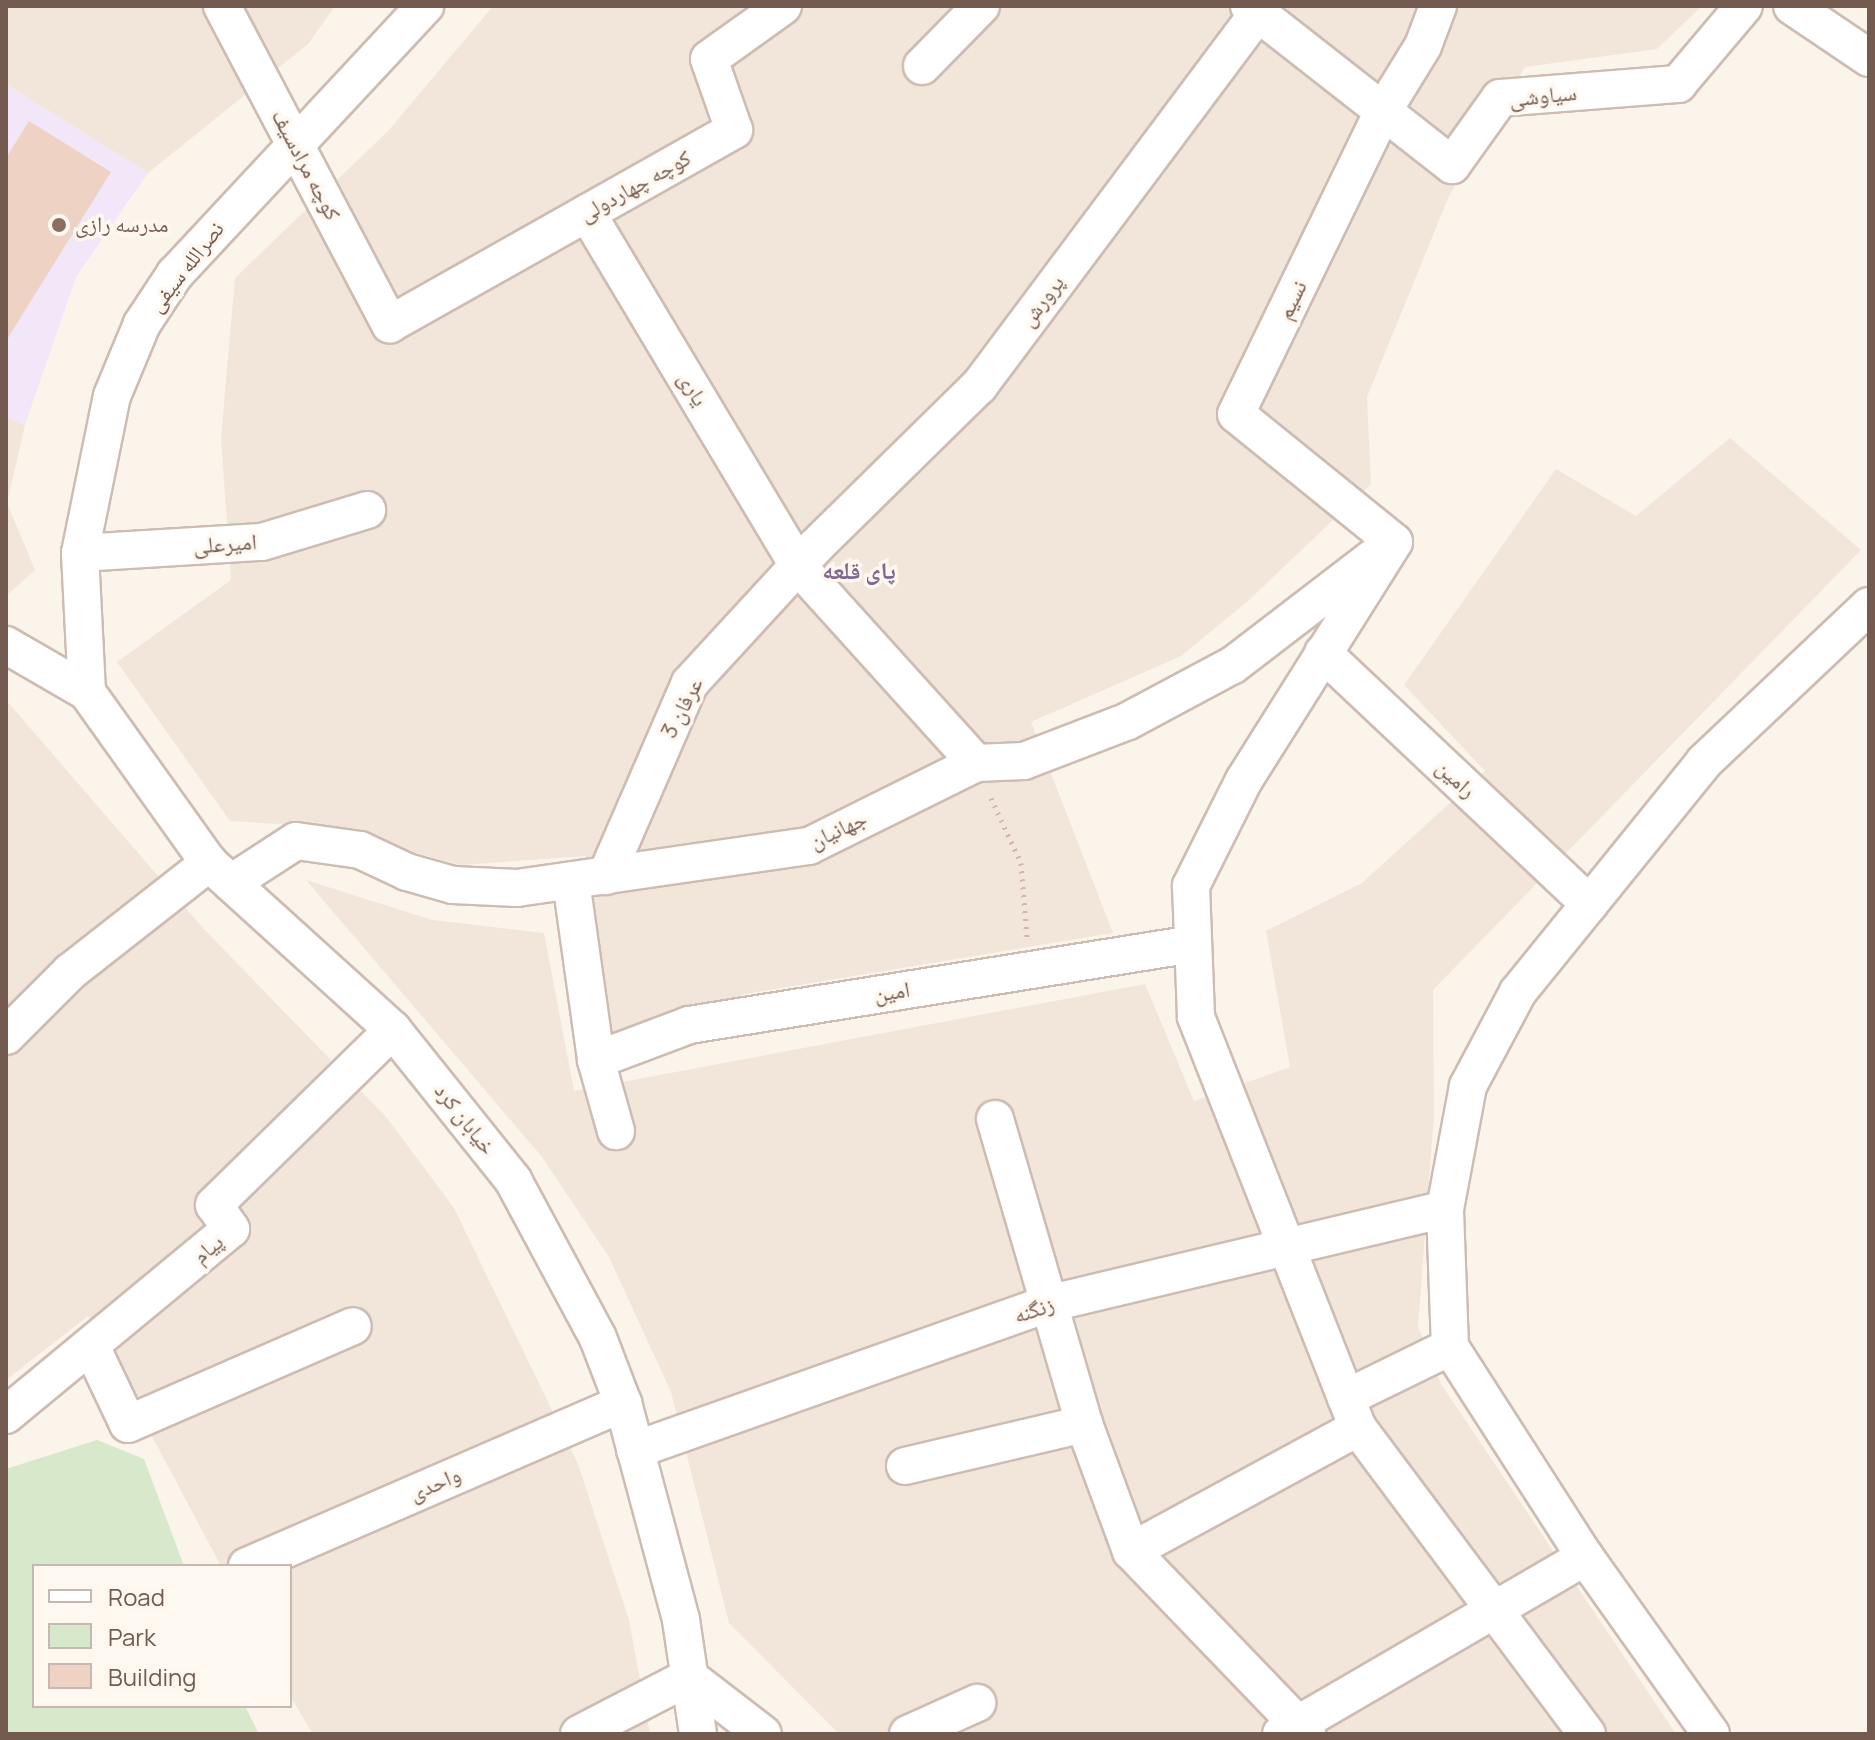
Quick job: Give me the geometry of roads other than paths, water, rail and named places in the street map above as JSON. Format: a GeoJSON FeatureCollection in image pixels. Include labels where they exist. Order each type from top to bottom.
{"type":"FeatureCollection","features":[{"type":"Feature","properties":{"kind":"street","name":"کوچه مرادسیف"},"geometry":{"type":"LineString","coordinates":[[222,6],[390,324]]}},
{"type":"Feature","properties":{"kind":"street","name":"نصرالله سیفی"},"geometry":{"type":"LineString","coordinates":[[87,692],[80,553],[112,396],[142,324],[175,274],[425,6]]}},
{"type":"Feature","properties":{"kind":"street","name":"کوچه چهاردولی"},"geometry":{"type":"LineString","coordinates":[[390,324],[734,130],[709,59],[783,6]]}},
{"type":"Feature","properties":{"kind":"street"},"geometry":{"type":"LineString","coordinates":[[922,66],[981,6]]}},
{"type":"Feature","properties":{"kind":"street","name":"نسیم"},"geometry":{"type":"LineString","coordinates":[[1394,542],[1236,414],[1383,111],[1423,46],[1438,6]]}},
{"type":"Feature","properties":{"kind":"street","name":"سیاوشی"},"geometry":{"type":"LineString","coordinates":[[1253,9],[1452,165],[1500,98],[1678,84],[1744,6]]}},
{"type":"Feature","properties":{"kind":"street"},"geometry":{"type":"LineString","coordinates":[[1792,6],[1869,58]]}},
{"type":"Feature","properties":{"kind":"street","name":"پرورش"},"geometry":{"type":"LineString","coordinates":[[798,566],[979,386],[1253,9]]}},
{"type":"Feature","properties":{"kind":"street","name":"یاری"},"geometry":{"type":"LineString","coordinates":[[587,213],[798,566],[976,763]]}},
{"type":"Feature","properties":{"kind":"street","name":"امیرعلی"},"geometry":{"type":"LineString","coordinates":[[80,553],[262,542],[367,510]]}},
{"type":"Feature","properties":{"kind":"street"},"geometry":{"type":"LineString","coordinates":[[1394,542],[1244,780],[1191,886],[1196,1017],[1352,1413],[1587,1734]]}},
{"type":"Feature","properties":{"kind":"street","name":"جهانیان"},"geometry":{"type":"LineString","coordinates":[[6,1036],[70,972],[220,873],[296,841],[360,850],[407,872],[453,885],[517,888],[809,846],[976,763],[1024,761],[1128,721],[1233,665],[1394,542]]}},
{"type":"Feature","properties":{"kind":"street","name":"عرفان 3"},"geometry":{"type":"LineString","coordinates":[[588,878],[690,683],[798,566]]}},
{"type":"Feature","properties":{"kind":"street"},"geometry":{"type":"LineString","coordinates":[[1711,1734],[1585,1557],[1450,1347],[1445,1209],[1468,1086],[1518,992],[1704,762],[1869,606]]}},
{"type":"Feature","properties":{"kind":"street","name":"خیابان کرد"},"geometry":{"type":"LineString","coordinates":[[6,645],[87,692],[220,873],[393,1030],[513,1180],[591,1324],[623,1403],[681,1620],[698,1734]]}},
{"type":"Feature","properties":{"kind":"street","name":"رامین"},"geometry":{"type":"LineString","coordinates":[[1323,653],[1589,904]]}},
{"type":"Feature","properties":{"kind":"street"},"geometry":{"type":"LineString","coordinates":[[588,878],[596,1060],[616,1131]]}},
{"type":"Feature","properties":{"kind":"street","name":"امین"},"geometry":{"type":"LineString","coordinates":[[596,1060],[689,1025],[1193,944]]}},
{"type":"Feature","properties":{"kind":"street","name":"پیام"},"geometry":{"type":"LineString","coordinates":[[6,1415],[231,1229],[214,1205],[393,1030]]}},
{"type":"Feature","properties":{"kind":"street"},"geometry":{"type":"LineString","coordinates":[[995,1119],[1084,1424],[1131,1551],[1294,1731],[1585,1557]]}},
{"type":"Feature","properties":{"kind":"street","name":"زنگنه"},"geometry":{"type":"LineString","coordinates":[[635,1450],[1051,1303],[1286,1243],[1445,1209]]}},
{"type":"Feature","properties":{"kind":"street"},"geometry":{"type":"LineString","coordinates":[[91,1346],[128,1424],[353,1326]]}},
{"type":"Feature","properties":{"kind":"street"},"geometry":{"type":"LineString","coordinates":[[1131,1551],[1352,1413],[1450,1347]]}},
{"type":"Feature","properties":{"kind":"street","name":"واحدی"},"geometry":{"type":"LineString","coordinates":[[252,1564],[623,1403]]}},
{"type":"Feature","properties":{"kind":"street"},"geometry":{"type":"LineString","coordinates":[[905,1466],[1084,1424]]}},
{"type":"Feature","properties":{"kind":"street"},"geometry":{"type":"LineString","coordinates":[[579,1734],[689,1677],[763,1734]]}},
{"type":"Feature","properties":{"kind":"street"},"geometry":{"type":"LineString","coordinates":[[908,1734],[977,1703]]}},
{"type":"Feature","properties":{"kind":"place","name":"مدرسه رازی"},"geometry":{"type":"Point","coordinates":[59,225]}},
{"type":"Feature","properties":{"kind":"district","name":"پای قلعه"},"geometry":{"type":"Point","coordinates":[859,570]}}]}
